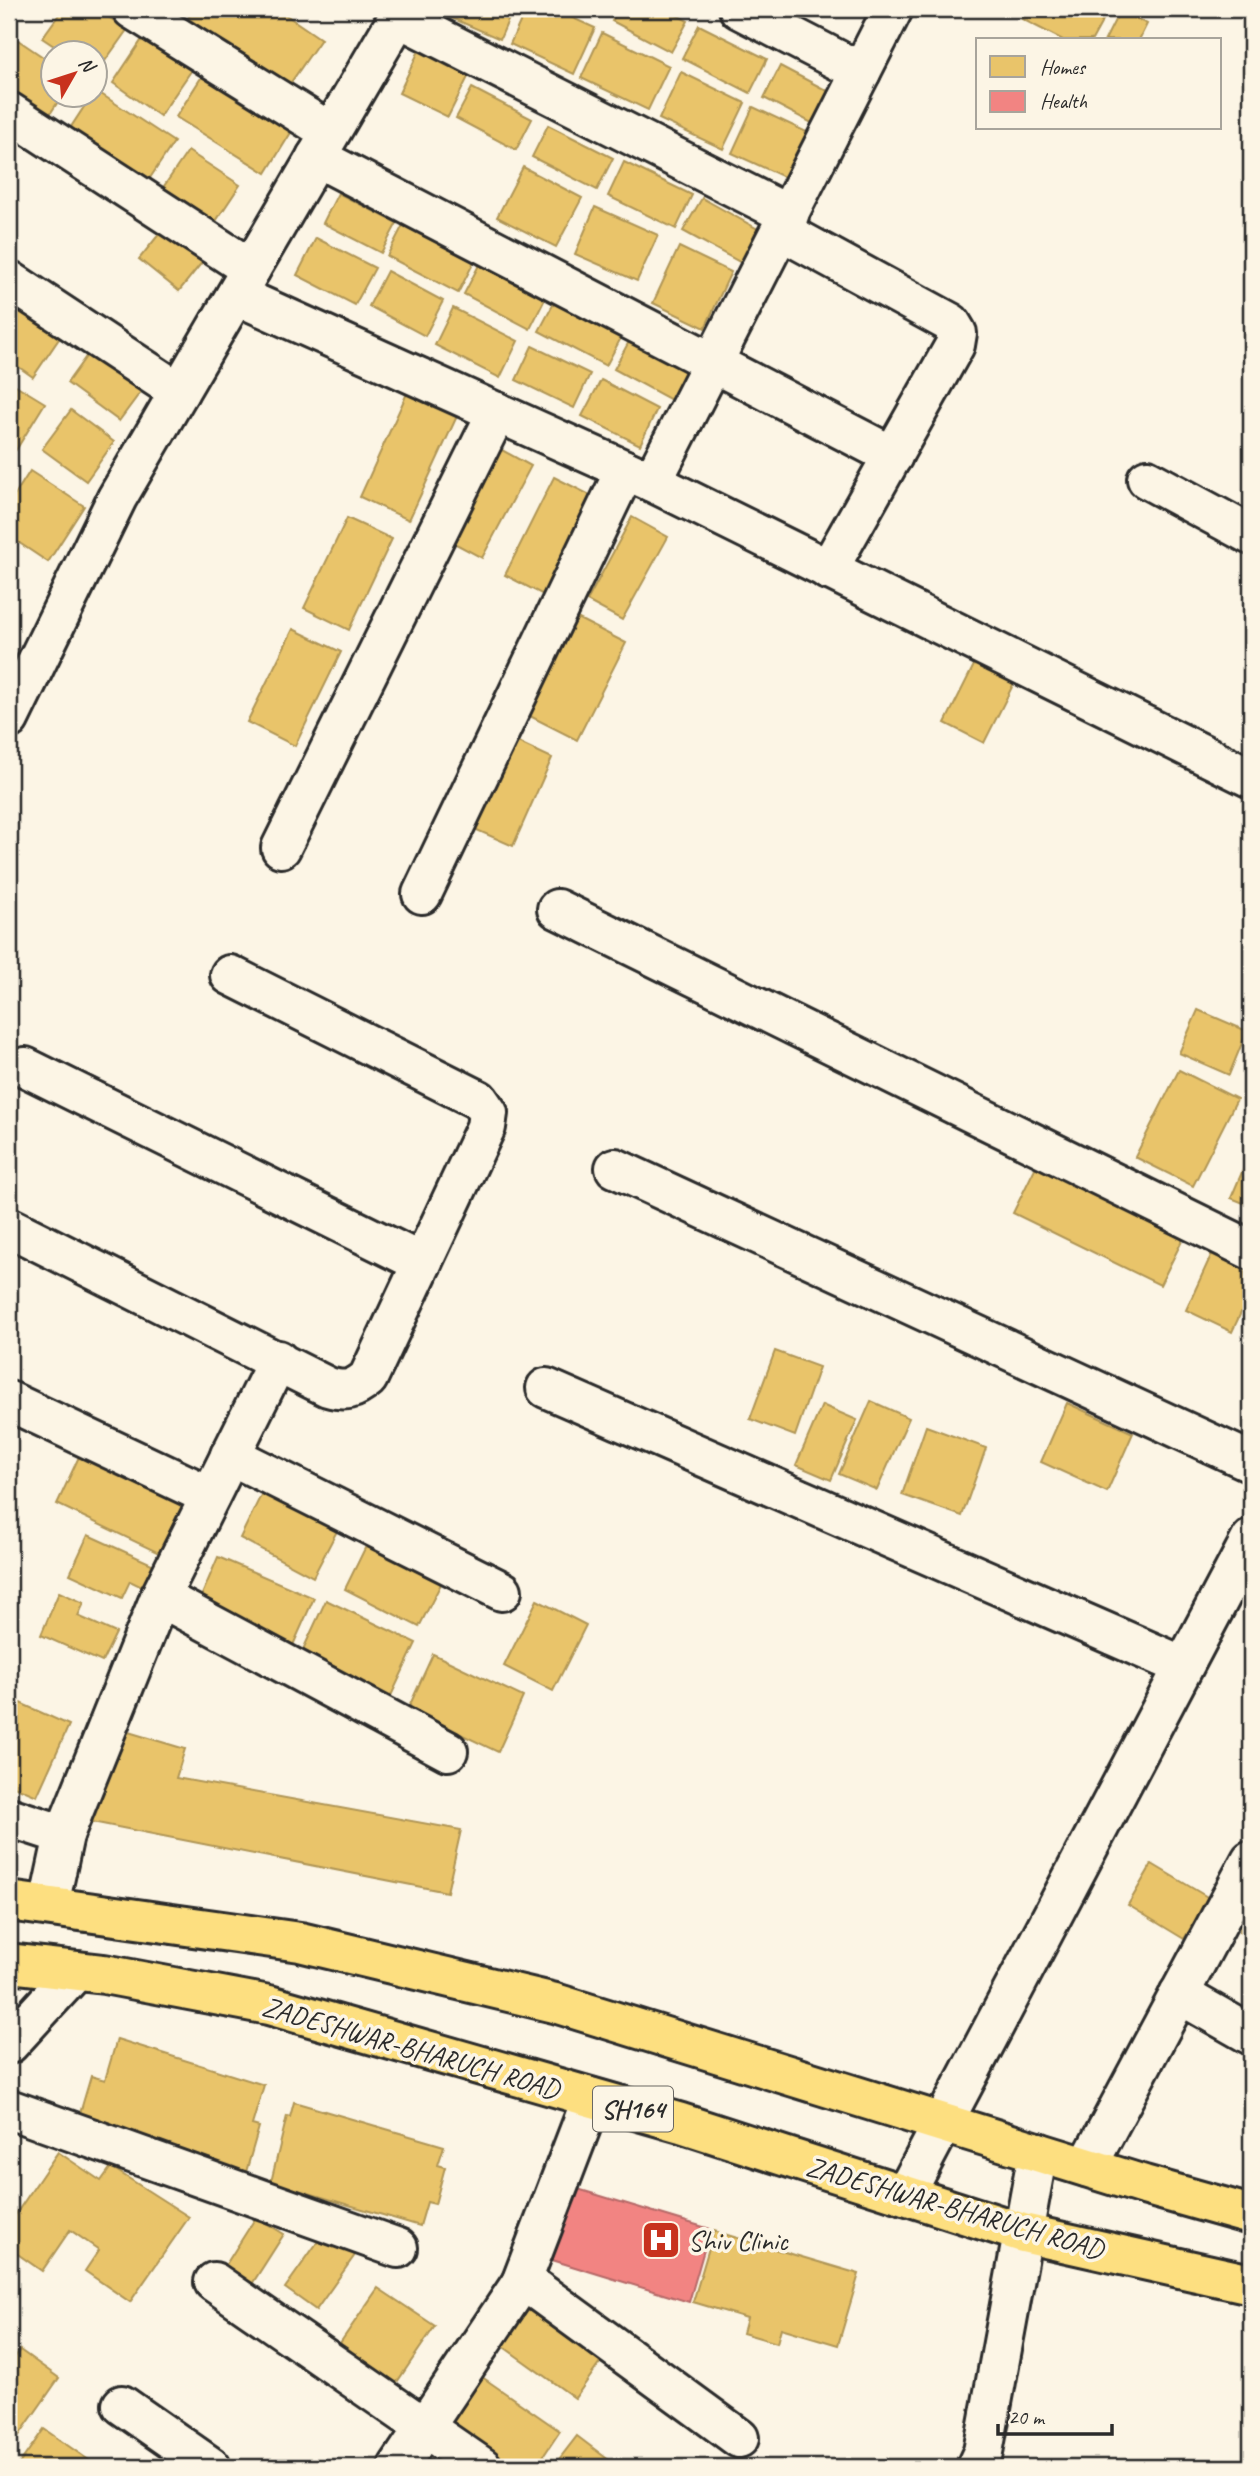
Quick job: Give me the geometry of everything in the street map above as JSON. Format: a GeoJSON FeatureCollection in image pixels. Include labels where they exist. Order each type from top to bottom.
{"type":"FeatureCollection","features":[{"type":"Feature","properties":{"kind":"main road"},"geometry":{"type":"LineString","coordinates":[[9,1901],[300,1941],[555,2003],[1251,2215]]}},
{"type":"Feature","properties":{"kind":"main road","name":"ZADESHWAR-BHARUCH ROAD"},"geometry":{"type":"LineString","coordinates":[[9,1963],[76,1971],[269,2005],[592,2098],[1023,2233],[1251,2284]]}},
{"type":"Feature","properties":{"kind":"street"},"geometry":{"type":"LineString","coordinates":[[132,9],[323,144],[715,363],[893,456]]}},
{"type":"Feature","properties":{"kind":"street"},"geometry":{"type":"LineString","coordinates":[[739,9],[862,72]]}},
{"type":"Feature","properties":{"kind":"street"},"geometry":{"type":"LineString","coordinates":[[422,894],[638,476],[715,363],[893,9]]}},
{"type":"Feature","properties":{"kind":"street"},"geometry":{"type":"LineString","coordinates":[[9,719],[117,498],[400,13],[786,223],[954,327],[955,345],[828,570]]}},
{"type":"Feature","properties":{"kind":"street"},"geometry":{"type":"LineString","coordinates":[[9,112],[243,282],[497,412],[638,476],[1251,778]]}},
{"type":"Feature","properties":{"kind":"street"},"geometry":{"type":"LineString","coordinates":[[9,280],[179,392]]}},
{"type":"Feature","properties":{"kind":"street"},"geometry":{"type":"LineString","coordinates":[[281,848],[497,412]]}},
{"type":"Feature","properties":{"kind":"street"},"geometry":{"type":"LineString","coordinates":[[1147,479],[1251,535]]}},
{"type":"Feature","properties":{"kind":"street"},"geometry":{"type":"LineString","coordinates":[[557,909],[1251,1250]]}},
{"type":"Feature","properties":{"kind":"street"},"geometry":{"type":"LineString","coordinates":[[9,1227],[328,1387],[344,1391],[357,1387],[368,1378],[486,1127],[488,1114],[479,1100],[230,975]]}},
{"type":"Feature","properties":{"kind":"street"},"geometry":{"type":"LineString","coordinates":[[24,1067],[422,1263]]}},
{"type":"Feature","properties":{"kind":"street"},"geometry":{"type":"LineString","coordinates":[[615,1168],[1251,1462]]}},
{"type":"Feature","properties":{"kind":"street"},"geometry":{"type":"LineString","coordinates":[[49,1905],[64,1835],[160,1597],[278,1360]]}},
{"type":"Feature","properties":{"kind":"street"},"geometry":{"type":"LineString","coordinates":[[546,1388],[1183,1667]]}},
{"type":"Feature","properties":{"kind":"street"},"geometry":{"type":"LineString","coordinates":[[9,1401],[210,1496]]}},
{"type":"Feature","properties":{"kind":"street"},"geometry":{"type":"LineString","coordinates":[[230,1455],[502,1591]]}},
{"type":"Feature","properties":{"kind":"street"},"geometry":{"type":"LineString","coordinates":[[905,2195],[1251,1539]]}},
{"type":"Feature","properties":{"kind":"street"},"geometry":{"type":"LineString","coordinates":[[160,1597],[447,1751]]}},
{"type":"Feature","properties":{"kind":"street"},"geometry":{"type":"LineString","coordinates":[[9,1817],[64,1835]]}},
{"type":"Feature","properties":{"kind":"street"},"geometry":{"type":"LineString","coordinates":[[1087,2167],[1251,1860]]}},
{"type":"Feature","properties":{"kind":"street"},"geometry":{"type":"LineString","coordinates":[[9,2044],[76,1971]]}},
{"type":"Feature","properties":{"kind":"street"},"geometry":{"type":"LineString","coordinates":[[1179,1994],[1251,2035]]}},
{"type":"Feature","properties":{"kind":"street"},"geometry":{"type":"LineString","coordinates":[[398,2467],[521,2283],[592,2098]]}},
{"type":"Feature","properties":{"kind":"street"},"geometry":{"type":"LineString","coordinates":[[9,2109],[398,2248]]}},
{"type":"Feature","properties":{"kind":"street"},"geometry":{"type":"LineString","coordinates":[[976,2467],[983,2452],[1038,2152]]}},
{"type":"Feature","properties":{"kind":"street"},"geometry":{"type":"LineString","coordinates":[[214,2282],[482,2467]]}},
{"type":"Feature","properties":{"kind":"street"},"geometry":{"type":"LineString","coordinates":[[521,2283],[538,2291],[739,2438]]}},
{"type":"Feature","properties":{"kind":"street"},"geometry":{"type":"LineString","coordinates":[[122,2405],[211,2467]]}},
{"type":"Feature","properties":{"kind":"building: Homes"},"geometry":{"type":"Polygon","coordinates":[[[63,9],[97,9],[127,30],[108,57],[108,38],[42,38],[63,9]]]}},
{"type":"Feature","properties":{"kind":"building: Homes"},"geometry":{"type":"Polygon","coordinates":[[[195,9],[277,9],[321,39],[287,88],[188,18],[195,9]]]}},
{"type":"Feature","properties":{"kind":"building: Homes"},"geometry":{"type":"Polygon","coordinates":[[[439,9],[513,9],[500,39],[438,12],[439,9]]]}},
{"type":"Feature","properties":{"kind":"building: Homes"},"geometry":{"type":"Polygon","coordinates":[[[526,9],[553,9],[595,28],[574,74],[510,44],[526,9]]]}},
{"type":"Feature","properties":{"kind":"building: Homes"},"geometry":{"type":"Polygon","coordinates":[[[619,9],[665,9],[688,21],[671,52],[612,21],[619,9]]]}},
{"type":"Feature","properties":{"kind":"building: Homes"},"geometry":{"type":"Polygon","coordinates":[[[1027,9],[1109,9],[1093,38],[1059,38],[1022,19],[1027,9]]]}},
{"type":"Feature","properties":{"kind":"building: Homes"},"geometry":{"type":"Polygon","coordinates":[[[1120,10],[1147,24],[1140,38],[1106,38],[1120,10]]]}},
{"type":"Feature","properties":{"kind":"building: Homes"},"geometry":{"type":"Polygon","coordinates":[[[699,25],[767,59],[750,93],[682,58],[699,25]]]}},
{"type":"Feature","properties":{"kind":"building: Homes"},"geometry":{"type":"Polygon","coordinates":[[[602,33],[669,66],[648,110],[581,78],[602,33]]]}},
{"type":"Feature","properties":{"kind":"building: Homes"},"geometry":{"type":"Polygon","coordinates":[[[9,34],[38,54],[38,108],[54,108],[48,117],[9,91],[9,34]]]}},
{"type":"Feature","properties":{"kind":"building: Homes"},"geometry":{"type":"Polygon","coordinates":[[[143,38],[191,71],[160,116],[113,83],[143,38]]]}},
{"type":"Feature","properties":{"kind":"building: Homes"},"geometry":{"type":"Polygon","coordinates":[[[423,42],[473,67],[448,117],[399,93],[423,42]]]}},
{"type":"Feature","properties":{"kind":"building: Homes"},"geometry":{"type":"Polygon","coordinates":[[[780,66],[843,99],[827,131],[764,98],[780,66]]]}},
{"type":"Feature","properties":{"kind":"building: Homes"},"geometry":{"type":"Polygon","coordinates":[[[206,70],[295,126],[266,173],[176,117],[206,70]]]}},
{"type":"Feature","properties":{"kind":"building: Homes"},"geometry":{"type":"Polygon","coordinates":[[[681,72],[745,103],[723,149],[659,119],[681,72]]]}},
{"type":"Feature","properties":{"kind":"building: Homes"},"geometry":{"type":"Polygon","coordinates":[[[472,88],[532,119],[516,150],[456,118],[472,88]]]}},
{"type":"Feature","properties":{"kind":"building: Homes"},"geometry":{"type":"Polygon","coordinates":[[[108,99],[174,142],[146,184],[67,133],[83,108],[108,108],[108,99]]]}},
{"type":"Feature","properties":{"kind":"building: Homes"},"geometry":{"type":"Polygon","coordinates":[[[753,107],[815,136],[795,182],[732,153],[753,107]]]}},
{"type":"Feature","properties":{"kind":"building: Homes"},"geometry":{"type":"Polygon","coordinates":[[[548,125],[613,158],[597,190],[532,157],[548,125]]]}},
{"type":"Feature","properties":{"kind":"building: Homes"},"geometry":{"type":"Polygon","coordinates":[[[188,151],[240,185],[214,224],[162,189],[188,151]]]}},
{"type":"Feature","properties":{"kind":"building: Homes"},"geometry":{"type":"Polygon","coordinates":[[[624,162],[692,195],[676,229],[608,196],[624,162]]]}},
{"type":"Feature","properties":{"kind":"building: Homes"},"geometry":{"type":"Polygon","coordinates":[[[523,167],[582,198],[556,247],[497,217],[523,167]]]}},
{"type":"Feature","properties":{"kind":"building: Homes"},"geometry":{"type":"Polygon","coordinates":[[[338,193],[397,223],[381,253],[323,223],[338,193]]]}},
{"type":"Feature","properties":{"kind":"building: Homes"},"geometry":{"type":"Polygon","coordinates":[[[702,198],[763,232],[745,265],[683,231],[702,198]]]}},
{"type":"Feature","properties":{"kind":"building: Homes"},"geometry":{"type":"Polygon","coordinates":[[[595,207],[658,235],[637,281],[575,254],[595,207]]]}},
{"type":"Feature","properties":{"kind":"building: Homes"},"geometry":{"type":"Polygon","coordinates":[[[403,225],[474,262],[458,293],[387,256],[403,225]]]}},
{"type":"Feature","properties":{"kind":"building: Homes"},"geometry":{"type":"Polygon","coordinates":[[[164,228],[204,260],[179,291],[139,259],[164,228]]]}},
{"type":"Feature","properties":{"kind":"building: Homes"},"geometry":{"type":"Polygon","coordinates":[[[316,238],[375,268],[355,305],[297,275],[316,238]]]}},
{"type":"Feature","properties":{"kind":"building: Homes"},"geometry":{"type":"Polygon","coordinates":[[[679,247],[731,272],[705,328],[653,303],[679,247]]]}},
{"type":"Feature","properties":{"kind":"building: Homes"},"geometry":{"type":"Polygon","coordinates":[[[479,265],[545,299],[530,329],[464,294],[479,265]]]}},
{"type":"Feature","properties":{"kind":"building: Homes"},"geometry":{"type":"Polygon","coordinates":[[[387,271],[443,301],[425,336],[369,306],[387,271]]]}},
{"type":"Feature","properties":{"kind":"building: Homes"},"geometry":{"type":"Polygon","coordinates":[[[9,288],[67,327],[33,377],[9,360],[9,288]]]}},
{"type":"Feature","properties":{"kind":"building: Homes"},"geometry":{"type":"Polygon","coordinates":[[[555,301],[622,336],[606,366],[539,331],[555,301]]]}},
{"type":"Feature","properties":{"kind":"building: Homes"},"geometry":{"type":"Polygon","coordinates":[[[453,308],[518,341],[500,378],[435,345],[453,308]]]}},
{"type":"Feature","properties":{"kind":"building: Homes"},"geometry":{"type":"Polygon","coordinates":[[[632,336],[691,369],[673,401],[614,369],[632,336]]]}},
{"type":"Feature","properties":{"kind":"building: Homes"},"geometry":{"type":"Polygon","coordinates":[[[532,346],[590,374],[574,408],[516,380],[532,346]]]}},
{"type":"Feature","properties":{"kind":"building: Homes"},"geometry":{"type":"Polygon","coordinates":[[[93,347],[145,386],[119,421],[67,383],[93,347]]]}},
{"type":"Feature","properties":{"kind":"building: Homes"},"geometry":{"type":"Polygon","coordinates":[[[601,380],[657,409],[640,445],[582,416],[601,380]]]}},
{"type":"Feature","properties":{"kind":"building: Homes"},"geometry":{"type":"Polygon","coordinates":[[[9,381],[45,403],[16,450],[9,445],[9,381]]]}},
{"type":"Feature","properties":{"kind":"building: Homes"},"geometry":{"type":"Polygon","coordinates":[[[408,391],[458,414],[409,520],[360,497],[408,391]]]}},
{"type":"Feature","properties":{"kind":"building: Homes"},"geometry":{"type":"Polygon","coordinates":[[[71,410],[114,442],[86,481],[42,449],[71,410]]]}},
{"type":"Feature","properties":{"kind":"building: Homes"},"geometry":{"type":"Polygon","coordinates":[[[491,444],[531,466],[482,558],[441,536],[491,444]]]}},
{"type":"Feature","properties":{"kind":"building: Homes"},"geometry":{"type":"Polygon","coordinates":[[[30,471],[84,506],[48,562],[9,536],[9,504],[30,471]]]}},
{"type":"Feature","properties":{"kind":"building: Homes"},"geometry":{"type":"Polygon","coordinates":[[[554,477],[602,501],[553,600],[505,575],[554,477]]]}},
{"type":"Feature","properties":{"kind":"building: Homes"},"geometry":{"type":"Polygon","coordinates":[[[632,517],[668,537],[622,620],[587,601],[632,517]]]}},
{"type":"Feature","properties":{"kind":"building: Homes"},"geometry":{"type":"Polygon","coordinates":[[[347,518],[392,539],[349,630],[304,608],[347,518]]]}},
{"type":"Feature","properties":{"kind":"building: Homes"},"geometry":{"type":"Polygon","coordinates":[[[571,615],[626,643],[577,740],[522,712],[571,615]]]}},
{"type":"Feature","properties":{"kind":"building: Homes"},"geometry":{"type":"Polygon","coordinates":[[[293,629],[341,652],[295,746],[247,722],[293,629]]]}},
{"type":"Feature","properties":{"kind":"building: Homes"},"geometry":{"type":"Polygon","coordinates":[[[980,653],[1019,673],[984,743],[945,723],[980,653]]]}},
{"type":"Feature","properties":{"kind":"building: Homes"},"geometry":{"type":"Polygon","coordinates":[[[509,738],[552,758],[513,846],[470,827],[509,738]]]}},
{"type":"Feature","properties":{"kind":"building: Homes"},"geometry":{"type":"Polygon","coordinates":[[[1198,1010],[1247,1031],[1229,1075],[1179,1053],[1198,1010]]]}},
{"type":"Feature","properties":{"kind":"building: Homes"},"geometry":{"type":"Polygon","coordinates":[[[1179,1070],[1237,1099],[1193,1186],[1135,1157],[1179,1070]]]}},
{"type":"Feature","properties":{"kind":"building: Homes"},"geometry":{"type":"Polygon","coordinates":[[[1251,1151],[1251,1206],[1231,1198],[1251,1151]]]}},
{"type":"Feature","properties":{"kind":"building: Homes"},"geometry":{"type":"Polygon","coordinates":[[[1040,1158],[1187,1231],[1160,1285],[1013,1213],[1040,1158]]]}},
{"type":"Feature","properties":{"kind":"building: Homes"},"geometry":{"type":"Polygon","coordinates":[[[1213,1251],[1251,1269],[1251,1291],[1232,1332],[1186,1310],[1213,1251]]]}},
{"type":"Feature","properties":{"kind":"building: Homes"},"geometry":{"type":"Polygon","coordinates":[[[775,1351],[819,1367],[795,1436],[750,1419],[775,1351]]]}},
{"type":"Feature","properties":{"kind":"building: Homes"},"geometry":{"type":"Polygon","coordinates":[[[871,1401],[909,1418],[877,1490],[839,1474],[871,1401]]]}},
{"type":"Feature","properties":{"kind":"building: Homes"},"geometry":{"type":"Polygon","coordinates":[[[1067,1403],[1133,1433],[1107,1492],[1041,1462],[1067,1403]]]}},
{"type":"Feature","properties":{"kind":"building: Homes"},"geometry":{"type":"Polygon","coordinates":[[[822,1405],[857,1420],[831,1480],[796,1465],[822,1405]]]}},
{"type":"Feature","properties":{"kind":"building: Homes"},"geometry":{"type":"Polygon","coordinates":[[[926,1426],[986,1448],[962,1516],[902,1495],[926,1426]]]}},
{"type":"Feature","properties":{"kind":"building: Homes"},"geometry":{"type":"Polygon","coordinates":[[[83,1448],[189,1499],[163,1555],[57,1504],[83,1448]]]}},
{"type":"Feature","properties":{"kind":"building: Homes"},"geometry":{"type":"Polygon","coordinates":[[[262,1493],[337,1531],[313,1577],[240,1538],[262,1493]]]}},
{"type":"Feature","properties":{"kind":"building: Homes"},"geometry":{"type":"Polygon","coordinates":[[[88,1535],[154,1565],[144,1588],[130,1581],[122,1598],[70,1574],[88,1535]]]}},
{"type":"Feature","properties":{"kind":"building: Homes"},"geometry":{"type":"Polygon","coordinates":[[[369,1540],[444,1578],[419,1627],[345,1589],[369,1540]]]}},
{"type":"Feature","properties":{"kind":"building: Homes"},"geometry":{"type":"Polygon","coordinates":[[[218,1557],[314,1598],[290,1652],[195,1611],[218,1557]]]}},
{"type":"Feature","properties":{"kind":"building: Homes"},"geometry":{"type":"Polygon","coordinates":[[[59,1592],[84,1603],[78,1616],[116,1633],[102,1662],[41,1635],[59,1592]]]}},
{"type":"Feature","properties":{"kind":"building: Homes"},"geometry":{"type":"Polygon","coordinates":[[[326,1600],[416,1643],[390,1698],[300,1656],[326,1600]]]}},
{"type":"Feature","properties":{"kind":"building: Homes"},"geometry":{"type":"Polygon","coordinates":[[[537,1600],[586,1625],[553,1691],[504,1666],[537,1600]]]}},
{"type":"Feature","properties":{"kind":"building: Homes"},"geometry":{"type":"Polygon","coordinates":[[[433,1654],[523,1697],[498,1752],[408,1709],[433,1654]]]}},
{"type":"Feature","properties":{"kind":"building: Homes"},"geometry":{"type":"Polygon","coordinates":[[[9,1698],[69,1725],[37,1796],[9,1784],[9,1698]]]}},
{"type":"Feature","properties":{"kind":"building: Homes"},"geometry":{"type":"Polygon","coordinates":[[[125,1731],[185,1749],[176,1778],[461,1830],[447,1892],[87,1821],[125,1731]]]}},
{"type":"Feature","properties":{"kind":"building: Homes"},"geometry":{"type":"Polygon","coordinates":[[[1152,1864],[1209,1898],[1184,1939],[1128,1905],[1152,1864]]]}},
{"type":"Feature","properties":{"kind":"building: Homes"},"geometry":{"type":"Polygon","coordinates":[[[1251,1908],[1251,1939],[1239,1932],[1251,1908]]]}},
{"type":"Feature","properties":{"kind":"building: Homes"},"geometry":{"type":"Polygon","coordinates":[[[117,2039],[264,2085],[252,2125],[259,2127],[246,2172],[78,2120],[91,2076],[105,2080],[117,2039]]]}},
{"type":"Feature","properties":{"kind":"building: Homes"},"geometry":{"type":"Polygon","coordinates":[[[294,2102],[444,2146],[438,2165],[445,2167],[435,2204],[427,2202],[420,2226],[271,2182],[287,2116],[290,2117],[294,2102]]]}},
{"type":"Feature","properties":{"kind":"building: Homes"},"geometry":{"type":"Polygon","coordinates":[[[58,2152],[101,2181],[111,2167],[189,2217],[130,2302],[85,2271],[99,2250],[70,2230],[42,2271],[9,2248],[9,2224],[58,2152]]]}},
{"type":"Feature","properties":{"kind":"building: Homes"},"geometry":{"type":"Polygon","coordinates":[[[256,2217],[284,2234],[252,2284],[225,2266],[256,2217]]]}},
{"type":"Feature","properties":{"kind":"building: Homes"},"geometry":{"type":"Polygon","coordinates":[[[329,2226],[360,2248],[316,2310],[285,2288],[329,2226]]]}},
{"type":"Feature","properties":{"kind":"building: Homes"},"geometry":{"type":"Polygon","coordinates":[[[714,2231],[859,2274],[838,2345],[781,2328],[777,2343],[743,2333],[747,2318],[693,2302],[714,2231]]]}},
{"type":"Feature","properties":{"kind":"building: Homes"},"geometry":{"type":"Polygon","coordinates":[[[378,2288],[435,2326],[395,2385],[338,2346],[378,2288]]]}},
{"type":"Feature","properties":{"kind":"building: Homes"},"geometry":{"type":"Polygon","coordinates":[[[528,2307],[602,2360],[575,2398],[501,2345],[528,2307]]]}},
{"type":"Feature","properties":{"kind":"building: Homes"},"geometry":{"type":"Polygon","coordinates":[[[20,2350],[59,2378],[13,2444],[9,2441],[9,2365],[20,2350]]]}},
{"type":"Feature","properties":{"kind":"building: Homes"},"geometry":{"type":"Polygon","coordinates":[[[472,2370],[560,2431],[536,2467],[508,2467],[438,2419],[472,2370]]]}},
{"type":"Feature","properties":{"kind":"building: Homes"},"geometry":{"type":"Polygon","coordinates":[[[44,2429],[90,2461],[85,2467],[17,2467],[44,2429]]]}},
{"type":"Feature","properties":{"kind":"building: Homes"},"geometry":{"type":"Polygon","coordinates":[[[577,2436],[618,2467],[553,2467],[577,2436]]]}},
{"type":"Feature","properties":{"kind":"building: Health"},"geometry":{"type":"Polygon","coordinates":[[[571,2187],[710,2229],[689,2302],[549,2259],[571,2187]]]}},
{"type":"Feature","properties":{"kind":"place","name":"Shiv Clinic"},"geometry":{"type":"Point","coordinates":[661,2240]}}]}
